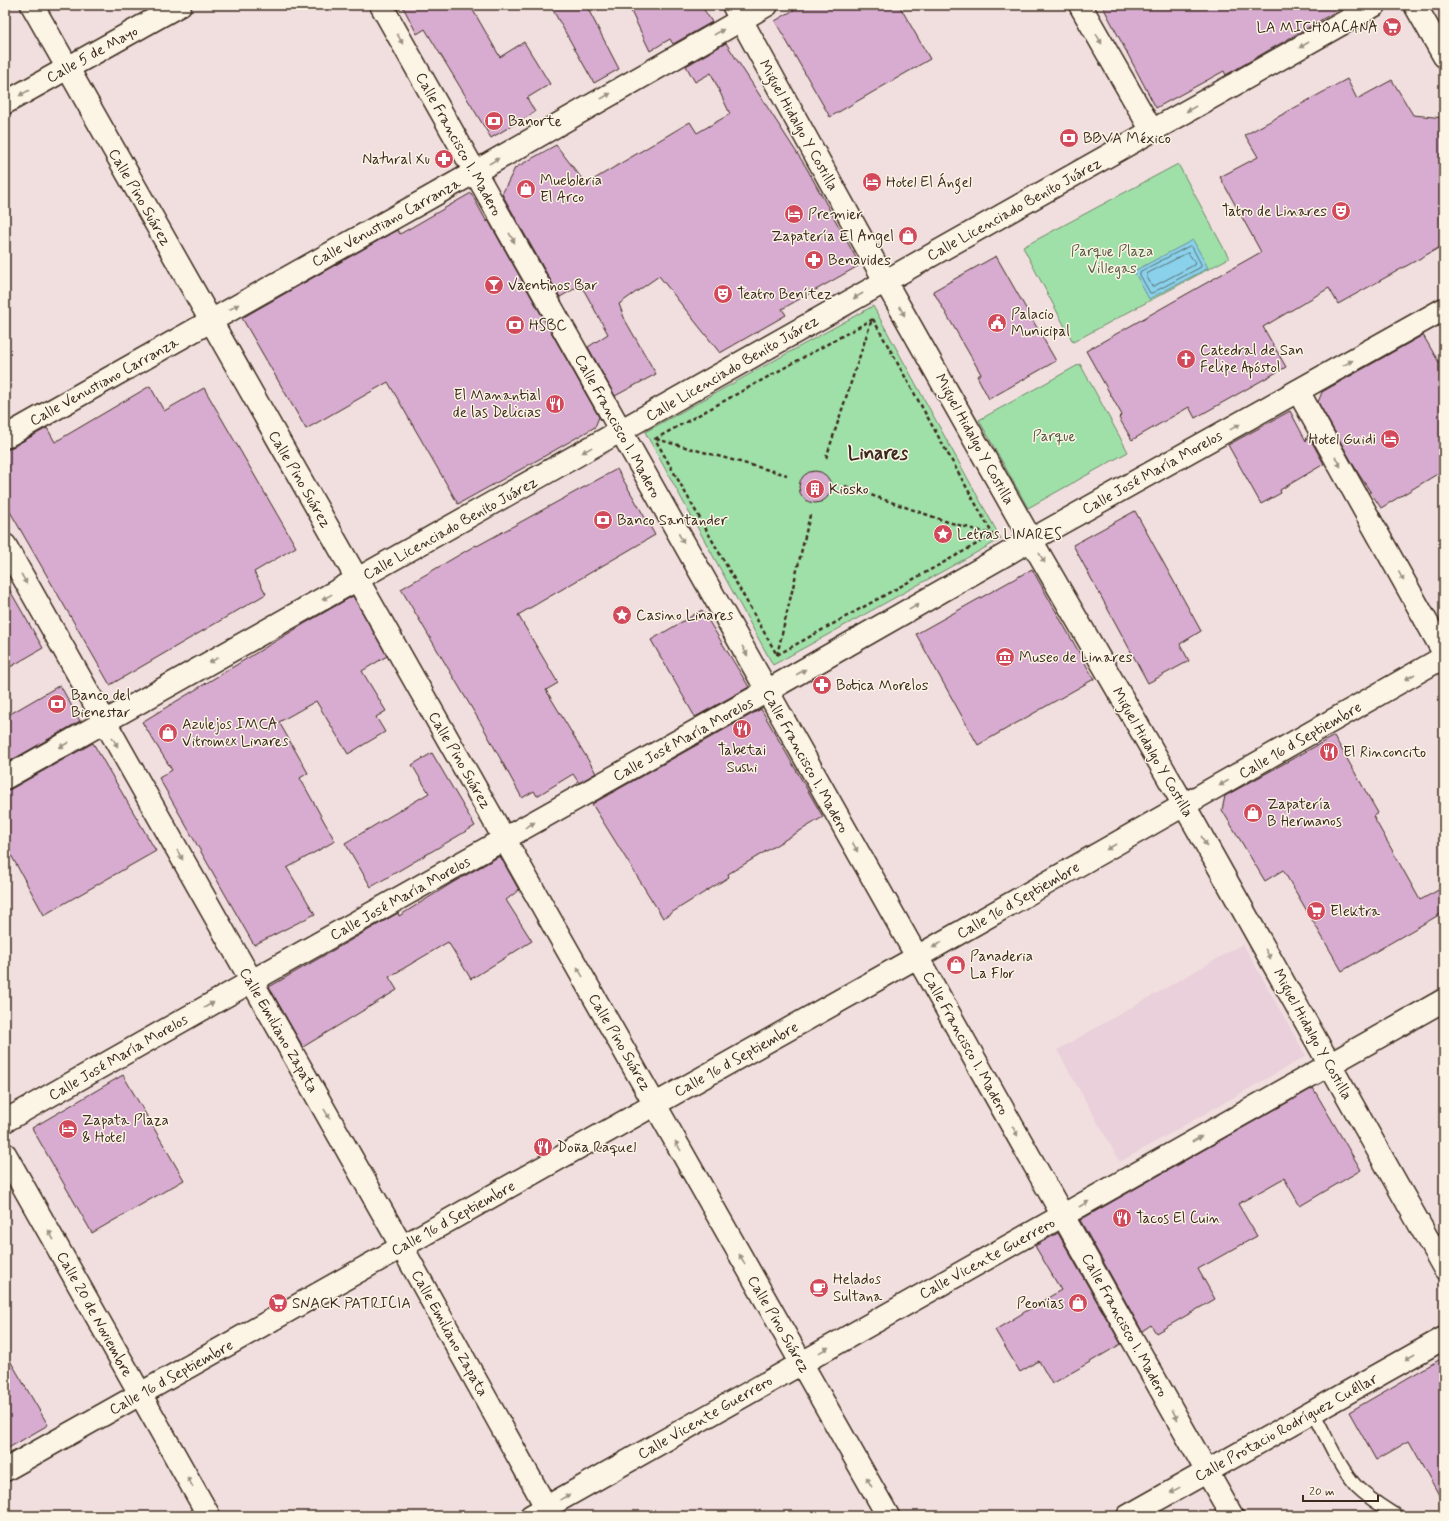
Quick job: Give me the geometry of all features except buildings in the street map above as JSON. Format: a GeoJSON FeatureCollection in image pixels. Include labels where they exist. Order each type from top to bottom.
{"type":"FeatureCollection","features":[{"type":"Feature","properties":{"kind":"street","name":"Calle Pino Suárez"},"geometry":{"type":"LineString","coordinates":[[32,5],[888,1516]]}},
{"type":"Feature","properties":{"kind":"street","name":"Calle 5 de Mayo"},"geometry":{"type":"LineString","coordinates":[[5,103],[180,5]]}},
{"type":"Feature","properties":{"kind":"street","name":"Calle Francisco I. Madero"},"geometry":{"type":"LineString","coordinates":[[381,5],[1232,1516]]}},
{"type":"Feature","properties":{"kind":"street","name":"Calle Venustiano Carranza"},"geometry":{"type":"LineString","coordinates":[[5,437],[475,172],[737,12],[766,5]]}},
{"type":"Feature","properties":{"kind":"street"},"geometry":{"type":"LineString","coordinates":[[1080,5],[1152,131]]}},
{"type":"Feature","properties":{"kind":"street","name":"Calle Licenciado Benito Juárez"},"geometry":{"type":"LineString","coordinates":[[5,778],[1375,5]]}},
{"type":"Feature","properties":{"kind":"street"},"geometry":{"type":"LineString","coordinates":[[1415,5],[1444,56]]}},
{"type":"Feature","properties":{"kind":"street","name":"Miguel Hidalgo Y Costilla"},"geometry":{"type":"LineString","coordinates":[[737,12],[885,281],[1031,540],[1184,806],[1444,1268]]}},
{"type":"Feature","properties":{"kind":"street","name":"Calle José María Morelos"},"geometry":{"type":"LineString","coordinates":[[5,1121],[505,840],[1031,540],[1444,309]]}},
{"type":"Feature","properties":{"kind":"street"},"geometry":{"type":"LineString","coordinates":[[1298,391],[1444,653]]}},
{"type":"Feature","properties":{"kind":"street","name":"Calle Emiliano Zapata"},"geometry":{"type":"LineString","coordinates":[[5,546],[402,1247],[543,1513]]}},
{"type":"Feature","properties":{"kind":"street","name":"Calle 16 d Septiembre"},"geometry":{"type":"LineString","coordinates":[[5,1470],[917,957],[1444,657]]}},
{"type":"Feature","properties":{"kind":"street","name":"Calle Vicente Guerrero"},"geometry":{"type":"LineString","coordinates":[[543,1513],[801,1363],[1444,1000]]}},
{"type":"Feature","properties":{"kind":"street","name":"Calle 20 de Noviembre"},"geometry":{"type":"LineString","coordinates":[[5,1154],[209,1516]]}},
{"type":"Feature","properties":{"kind":"street","name":"Calle Protacio Rodríguez Cuéllar"},"geometry":{"type":"LineString","coordinates":[[1128,1516],[1444,1338]]}},
{"type":"Feature","properties":{"kind":"lane"},"geometry":{"type":"LineString","coordinates":[[1313,1412],[1342,1465],[1357,1486],[1375,1503],[1397,1516]]}},
{"type":"Feature","properties":{"kind":"path"},"geometry":{"type":"LineString","coordinates":[[655,439],[873,319]]}},
{"type":"Feature","properties":{"kind":"path"},"geometry":{"type":"LineString","coordinates":[[826,458],[873,319]]}},
{"type":"Feature","properties":{"kind":"path"},"geometry":{"type":"LineString","coordinates":[[873,319],[993,535]]}},
{"type":"Feature","properties":{"kind":"path"},"geometry":{"type":"LineString","coordinates":[[655,439],[787,475]]}},
{"type":"Feature","properties":{"kind":"path"},"geometry":{"type":"LineString","coordinates":[[655,439],[777,655]]}},
{"type":"Feature","properties":{"kind":"path"},"geometry":{"type":"LineString","coordinates":[[845,486],[948,522],[993,535]]}},
{"type":"Feature","properties":{"kind":"path"},"geometry":{"type":"LineString","coordinates":[[777,655],[810,515]]}},
{"type":"Feature","properties":{"kind":"path"},"geometry":{"type":"LineString","coordinates":[[777,655],[993,535]]}},
{"type":"Feature","properties":{"kind":"shaded area"},"geometry":{"type":"Polygon","coordinates":[[[1243,944],[1306,1056],[1120,1162],[1057,1050],[1243,944]]]}},
{"type":"Feature","properties":{"kind":"green space","name":"Parque Plaza Villegas"},"geometry":{"type":"Polygon","coordinates":[[[1178,164],[1229,258],[1073,342],[1023,247],[1178,164]]]}},
{"type":"Feature","properties":{"kind":"green space"},"geometry":{"type":"Polygon","coordinates":[[[873,306],[1001,539],[773,665],[645,432],[873,306]]]}},
{"type":"Feature","properties":{"kind":"green space","name":"Parque"},"geometry":{"type":"Polygon","coordinates":[[[1080,364],[1128,452],[1028,508],[979,420],[1080,364]]]}},
{"type":"Feature","properties":{"kind":"water"},"geometry":{"type":"Polygon","coordinates":[[[1193,240],[1208,268],[1149,299],[1134,271],[1193,240]]]}},
{"type":"Feature","properties":{"kind":"place","name":"LA MICHOACANA"},"geometry":{"type":"Point","coordinates":[1392,27]}},
{"type":"Feature","properties":{"kind":"place","name":"Banorte"},"geometry":{"type":"Point","coordinates":[494,121]}},
{"type":"Feature","properties":{"kind":"place","name":"BBVA México"},"geometry":{"type":"Point","coordinates":[1069,138]}},
{"type":"Feature","properties":{"kind":"place","name":"Natural Xu"},"geometry":{"type":"Point","coordinates":[444,159]}},
{"type":"Feature","properties":{"kind":"place","name":"Hotel El Ángel"},"geometry":{"type":"Point","coordinates":[872,182]}},
{"type":"Feature","properties":{"kind":"place","name":"Muebleria El Arco"},"geometry":{"type":"Point","coordinates":[526,189]}},
{"type":"Feature","properties":{"kind":"place","name":"Tatro de Linares"},"geometry":{"type":"Point","coordinates":[1341,211]}},
{"type":"Feature","properties":{"kind":"place","name":"Premier"},"geometry":{"type":"Point","coordinates":[794,214]}},
{"type":"Feature","properties":{"kind":"place","name":"Zapatería El Angel"},"geometry":{"type":"Point","coordinates":[908,236]}},
{"type":"Feature","properties":{"kind":"place","name":"Benavides"},"geometry":{"type":"Point","coordinates":[814,260]}},
{"type":"Feature","properties":{"kind":"place","name":"Vaentinos Bar"},"geometry":{"type":"Point","coordinates":[494,285]}},
{"type":"Feature","properties":{"kind":"place","name":"Teatro Benítez"},"geometry":{"type":"Point","coordinates":[723,294]}},
{"type":"Feature","properties":{"kind":"place","name":"Palacio Municipal"},"geometry":{"type":"Point","coordinates":[997,323]}},
{"type":"Feature","properties":{"kind":"place","name":"HSBC"},"geometry":{"type":"Point","coordinates":[515,325]}},
{"type":"Feature","properties":{"kind":"place","name":"Catedral de San Felipe Apóstol"},"geometry":{"type":"Point","coordinates":[1186,359]}},
{"type":"Feature","properties":{"kind":"place","name":"El Manantial de las Delicias"},"geometry":{"type":"Point","coordinates":[555,404]}},
{"type":"Feature","properties":{"kind":"place","name":"Hotel Guidi"},"geometry":{"type":"Point","coordinates":[1390,439]}},
{"type":"Feature","properties":{"kind":"place","name":"Kiosko"},"geometry":{"type":"Point","coordinates":[815,489]}},
{"type":"Feature","properties":{"kind":"place","name":"Banco Santander"},"geometry":{"type":"Point","coordinates":[603,520]}},
{"type":"Feature","properties":{"kind":"place","name":"Letras LINARES"},"geometry":{"type":"Point","coordinates":[943,534]}},
{"type":"Feature","properties":{"kind":"place","name":"Casino Linares"},"geometry":{"type":"Point","coordinates":[622,615]}},
{"type":"Feature","properties":{"kind":"place","name":"Museo de Linares"},"geometry":{"type":"Point","coordinates":[1005,657]}},
{"type":"Feature","properties":{"kind":"place","name":"Botica Morelos"},"geometry":{"type":"Point","coordinates":[822,685]}},
{"type":"Feature","properties":{"kind":"place","name":"Banco del Bienestar"},"geometry":{"type":"Point","coordinates":[57,704]}},
{"type":"Feature","properties":{"kind":"place","name":"Tabetai Sushi"},"geometry":{"type":"Point","coordinates":[742,729]}},
{"type":"Feature","properties":{"kind":"place","name":"Azulejos IMCA Vitromex Linares"},"geometry":{"type":"Point","coordinates":[168,733]}},
{"type":"Feature","properties":{"kind":"place","name":"El Rinconcito"},"geometry":{"type":"Point","coordinates":[1329,752]}},
{"type":"Feature","properties":{"kind":"place","name":"Zapatería B Hermanos"},"geometry":{"type":"Point","coordinates":[1253,813]}},
{"type":"Feature","properties":{"kind":"place","name":"Elektra"},"geometry":{"type":"Point","coordinates":[1316,911]}},
{"type":"Feature","properties":{"kind":"place","name":"Panaderia La Flor"},"geometry":{"type":"Point","coordinates":[956,965]}},
{"type":"Feature","properties":{"kind":"place","name":"Zapata Plaza & Hotel"},"geometry":{"type":"Point","coordinates":[68,1129]}},
{"type":"Feature","properties":{"kind":"place","name":"Doña Raquel"},"geometry":{"type":"Point","coordinates":[543,1147]}},
{"type":"Feature","properties":{"kind":"place","name":"Tacos El Cuin"},"geometry":{"type":"Point","coordinates":[1122,1218]}},
{"type":"Feature","properties":{"kind":"place","name":"Helados Sultana"},"geometry":{"type":"Point","coordinates":[819,1288]}},
{"type":"Feature","properties":{"kind":"place","name":"SNACK PATRICIA"},"geometry":{"type":"Point","coordinates":[278,1303]}},
{"type":"Feature","properties":{"kind":"place","name":"Peonias"},"geometry":{"type":"Point","coordinates":[1078,1303]}},
{"type":"Feature","properties":{"kind":"district","name":"Linares"},"geometry":{"type":"Point","coordinates":[878,452]}}]}
